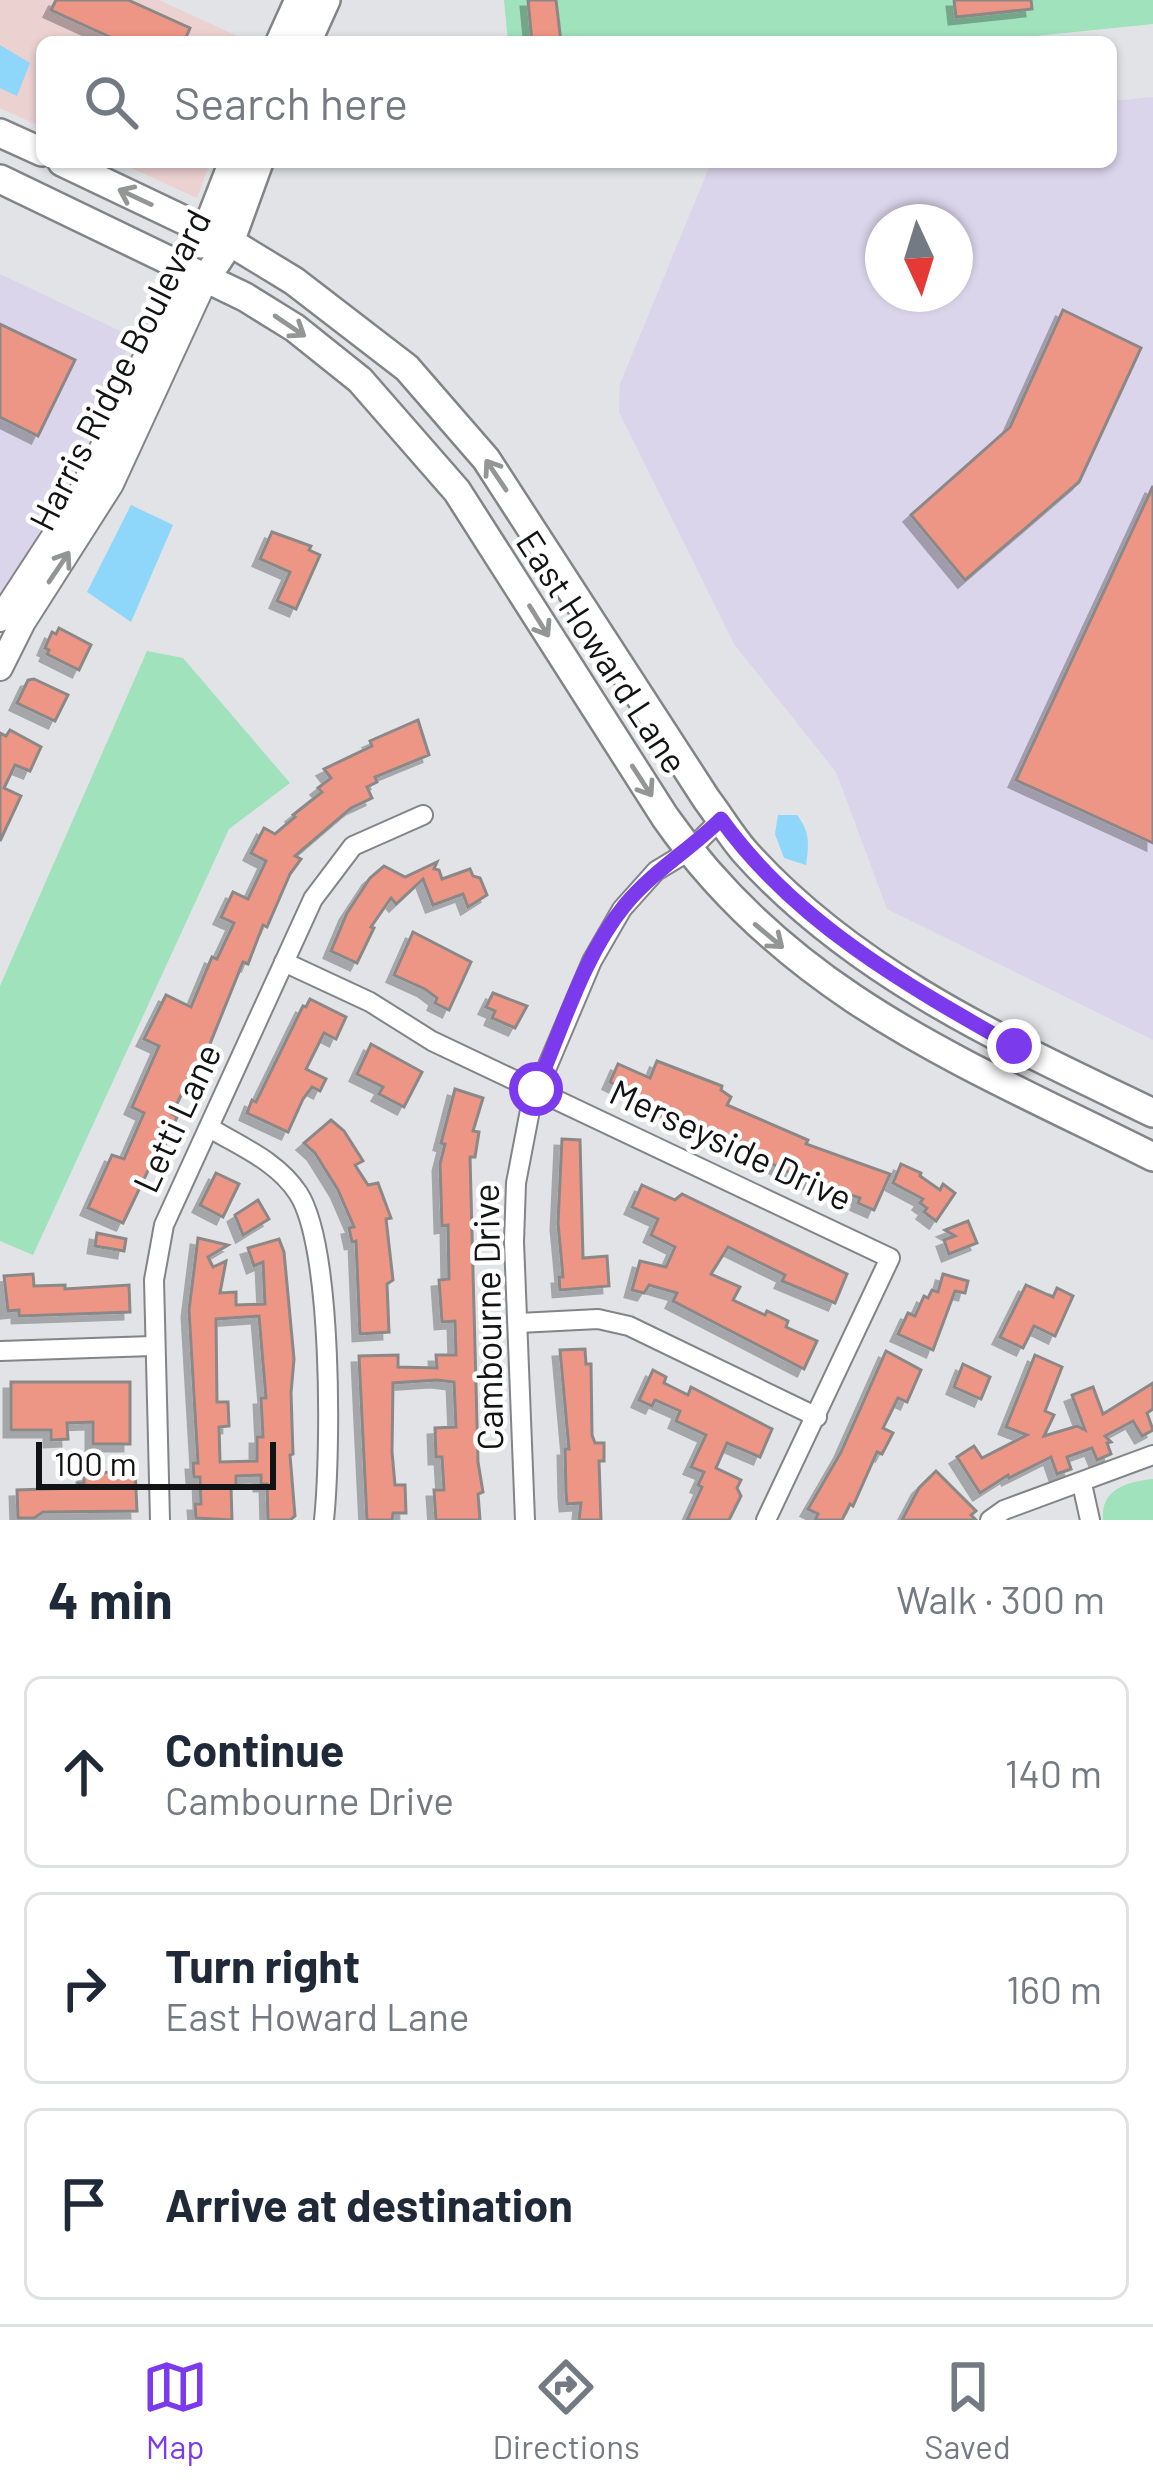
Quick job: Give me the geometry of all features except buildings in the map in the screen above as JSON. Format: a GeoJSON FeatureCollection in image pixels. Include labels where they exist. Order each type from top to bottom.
{"type":"FeatureCollection","features":[{"type":"Feature","properties":{"kind":"main road"},"geometry":{"type":"LineString","coordinates":[[283,36],[299,0]]}},
{"type":"Feature","properties":{"kind":"main road"},"geometry":{"type":"LineString","coordinates":[[310,36],[326,0]]}},
{"type":"Feature","properties":{"kind":"main road"},"geometry":{"type":"LineString","coordinates":[[0,133],[36,149]]}},
{"type":"Feature","properties":{"kind":"main road","name":"East Howard Lane"},"geometry":{"type":"LineString","coordinates":[[75,168],[219,237],[361,329],[407,368],[486,459],[745,852],[835,935],[895,980],[1014,1046],[1153,1113]]}},
{"type":"Feature","properties":{"kind":"main road","name":"Harris Ridge Boulevard"},"geometry":{"type":"LineString","coordinates":[[219,237],[232,168]]}},
{"type":"Feature","properties":{"kind":"main road","name":"Harris Ridge Boulevard"},"geometry":{"type":"LineString","coordinates":[[197,274],[256,168]]}},
{"type":"Feature","properties":{"kind":"main road","name":"East Howard Lane"},"geometry":{"type":"LineString","coordinates":[[0,179],[197,274],[295,328],[360,380],[457,491],[689,851],[747,916],[847,998],[929,1048],[1153,1157]]}},
{"type":"Feature","properties":{"kind":"street","name":"Harris Ridge Boulevard"},"geometry":{"type":"LineString","coordinates":[[0,619],[77,501],[197,274]]}},
{"type":"Feature","properties":{"kind":"street","name":"Harris Ridge Boulevard"},"geometry":{"type":"LineString","coordinates":[[0,668],[23,622],[111,484],[197,274]]}},
{"type":"Feature","properties":{"kind":"street","name":"Letti Lane"},"geometry":{"type":"LineString","coordinates":[[160,1520],[153,1346],[154,1280],[164,1225],[313,899],[353,846],[423,815]]}},
{"type":"Feature","properties":{"kind":"street","name":"Cambourne Drive"},"geometry":{"type":"LineString","coordinates":[[525,1520],[516,1184],[536,1089],[592,961],[622,908],[656,871],[689,851],[721,819]]}},
{"type":"Feature","properties":{"kind":"street","name":"Merseyside Drive"},"geometry":{"type":"LineString","coordinates":[[284,962],[370,1001],[432,1041],[890,1258],[766,1520]]}},
{"type":"Feature","properties":{"kind":"street"},"geometry":{"type":"LineString","coordinates":[[210,1128],[274,1165],[298,1194],[310,1219],[319,1255],[326,1378],[324,1520]]}},
{"type":"Feature","properties":{"kind":"street"},"geometry":{"type":"LineString","coordinates":[[519,1324],[598,1319],[629,1326],[817,1417]]}},
{"type":"Feature","properties":{"kind":"street"},"geometry":{"type":"LineString","coordinates":[[0,1352],[153,1346]]}},
{"type":"Feature","properties":{"kind":"street"},"geometry":{"type":"LineString","coordinates":[[990,1520],[1004,1510],[1153,1455]]}},
{"type":"Feature","properties":{"kind":"street"},"geometry":{"type":"LineString","coordinates":[[1082,1484],[1090,1520]]}},
{"type":"Feature","properties":{"kind":"shaded area"},"geometry":{"type":"Polygon","coordinates":[[[0,0],[159,0],[237,36],[36,36],[36,124],[0,108],[0,0]]]}},
{"type":"Feature","properties":{"kind":"shaded area"},"geometry":{"type":"Polygon","coordinates":[[[1153,97],[1153,1040],[887,909],[836,772],[734,644],[619,412],[620,384],[710,168],[1117,168],[1117,100],[1153,97]]]}},
{"type":"Feature","properties":{"kind":"shaded area"},"geometry":{"type":"Polygon","coordinates":[[[131,168],[208,168],[197,198],[131,168]]]}},
{"type":"Feature","properties":{"kind":"shaded area"},"geometry":{"type":"Polygon","coordinates":[[[0,274],[133,337],[0,613],[0,274]]]}},
{"type":"Feature","properties":{"kind":"green space"},"geometry":{"type":"Polygon","coordinates":[[[504,0],[1153,0],[1153,24],[1036,36],[507,36],[504,0]]]}},
{"type":"Feature","properties":{"kind":"green space"},"geometry":{"type":"Polygon","coordinates":[[[147,651],[183,658],[290,783],[229,829],[33,1255],[0,1241],[0,986],[147,651]]]}},
{"type":"Feature","properties":{"kind":"green space"},"geometry":{"type":"Polygon","coordinates":[[[1153,1479],[1153,1520],[1103,1520],[1106,1501],[1117,1489],[1153,1479]]]}},
{"type":"Feature","properties":{"kind":"water"},"geometry":{"type":"Polygon","coordinates":[[[0,45],[30,63],[17,96],[0,88],[0,45]]]}},
{"type":"Feature","properties":{"kind":"water"},"geometry":{"type":"Polygon","coordinates":[[[131,505],[173,525],[131,622],[87,592],[131,505]]]}},
{"type":"Feature","properties":{"kind":"water"},"geometry":{"type":"Polygon","coordinates":[[[778,815],[797,815],[801,821],[808,838],[806,865],[784,858],[775,834],[778,815]]]}},
{"type":"Feature","properties":{"kind":"route"},"geometry":{"type":"LineString","coordinates":[[536,1089],[592,961],[622,908],[656,871],[689,851],[721,819],[745,852],[835,935],[895,980],[1014,1046]]}}]}
